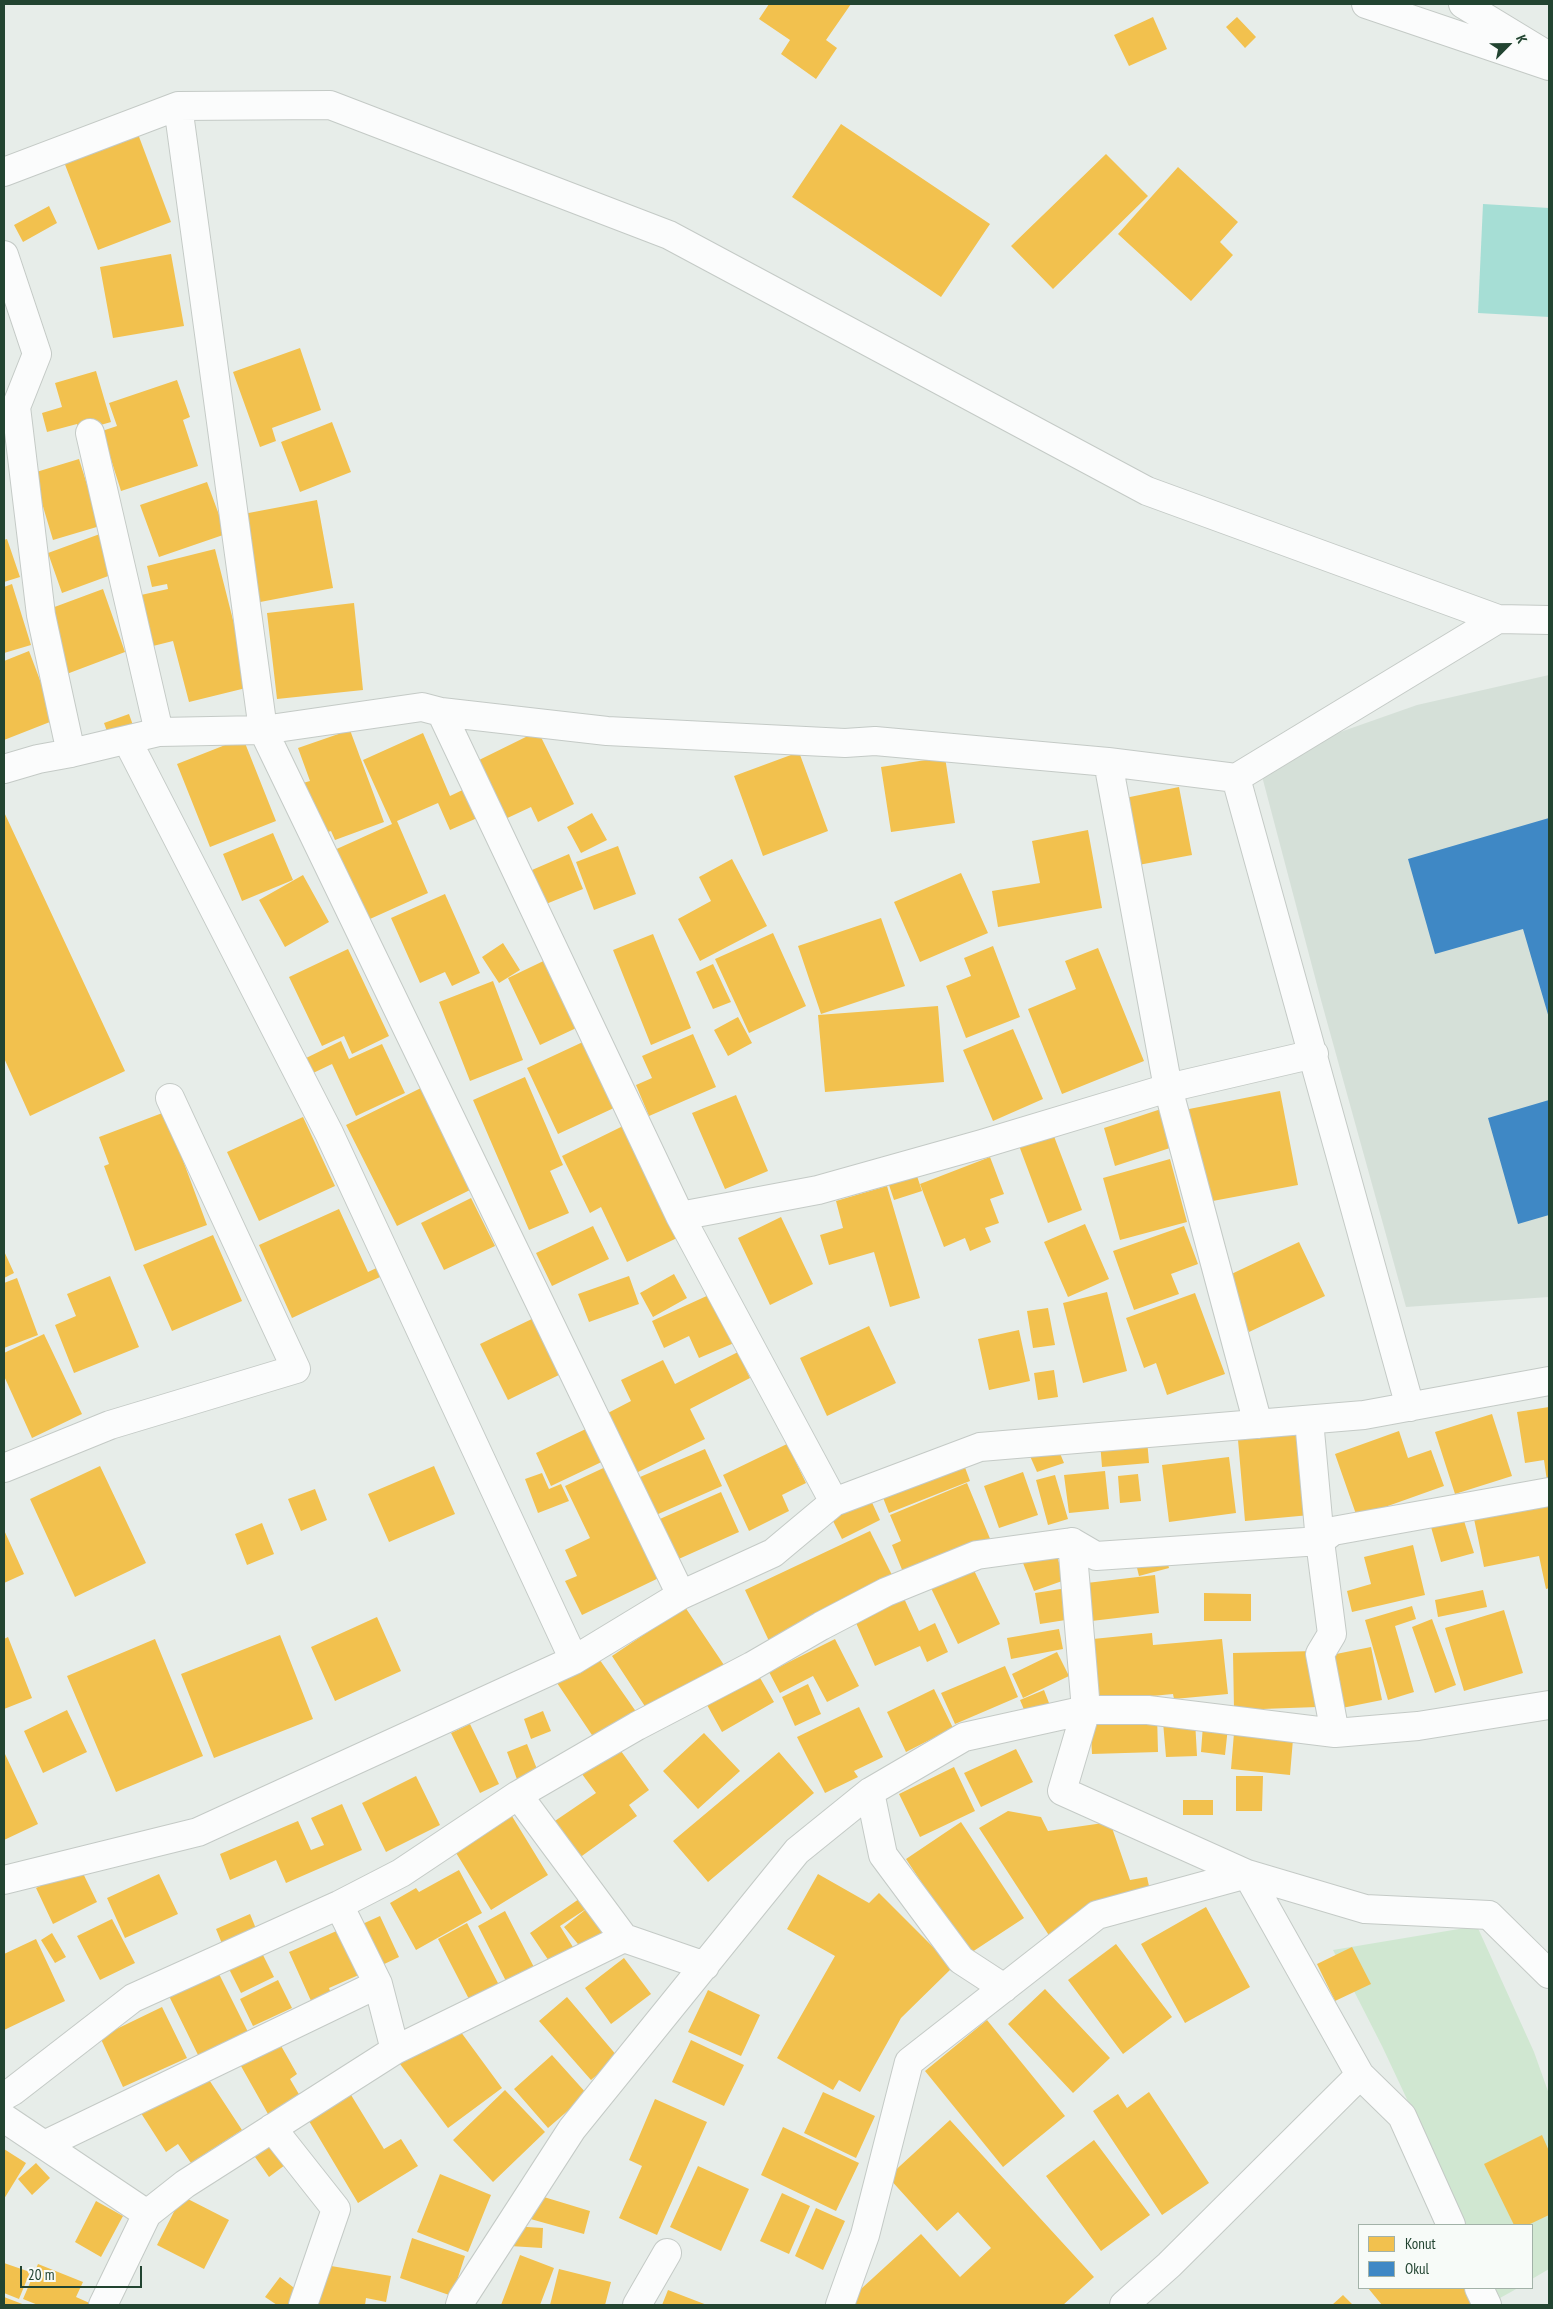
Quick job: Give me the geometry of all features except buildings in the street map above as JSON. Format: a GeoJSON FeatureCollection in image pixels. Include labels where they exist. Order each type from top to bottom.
{"type":"FeatureCollection","features":[{"type":"Feature","properties":{"kind":"street"},"geometry":{"type":"LineString","coordinates":[[1366,4],[1549,66]]}},
{"type":"Feature","properties":{"kind":"street"},"geometry":{"type":"LineString","coordinates":[[1463,4],[1549,56]]}},
{"type":"Feature","properties":{"kind":"street"},"geometry":{"type":"LineString","coordinates":[[4,172],[178,106],[330,105],[668,235],[1147,491],[1498,619],[1549,620]]}},
{"type":"Feature","properties":{"kind":"street"},"geometry":{"type":"LineString","coordinates":[[178,106],[263,730],[681,1595]]}},
{"type":"Feature","properties":{"kind":"street"},"geometry":{"type":"LineString","coordinates":[[4,255],[12,305],[37,354],[10,411],[41,615],[72,753]]}},
{"type":"Feature","properties":{"kind":"street"},"geometry":{"type":"LineString","coordinates":[[90,433],[159,732]]}},
{"type":"Feature","properties":{"kind":"street"},"geometry":{"type":"LineString","coordinates":[[4,769],[38,759],[72,753],[159,732],[263,730],[422,707],[441,712],[607,731],[845,743],[875,741],[1108,762],[1236,778],[1498,619]]}},
{"type":"Feature","properties":{"kind":"street"},"geometry":{"type":"LineString","coordinates":[[441,712],[680,1216],[834,1502]]}},
{"type":"Feature","properties":{"kind":"street"},"geometry":{"type":"LineString","coordinates":[[127,740],[329,1133],[574,1660]]}},
{"type":"Feature","properties":{"kind":"street"},"geometry":{"type":"LineString","coordinates":[[1108,762],[1168,1088],[1258,1424]]}},
{"type":"Feature","properties":{"kind":"street"},"geometry":{"type":"LineString","coordinates":[[1236,778],[1314,1054],[1410,1407]]}},
{"type":"Feature","properties":{"kind":"street"},"geometry":{"type":"LineString","coordinates":[[680,1216],[818,1190],[982,1144],[1168,1088],[1314,1054]]}},
{"type":"Feature","properties":{"kind":"street"},"geometry":{"type":"LineString","coordinates":[[4,1468],[110,1425],[296,1370],[170,1098]]}},
{"type":"Feature","properties":{"kind":"street"},"geometry":{"type":"LineString","coordinates":[[4,1880],[198,1832],[574,1660],[681,1595],[773,1554],[834,1502],[980,1447],[1364,1416],[1549,1381]]}},
{"type":"Feature","properties":{"kind":"street"},"geometry":{"type":"LineString","coordinates":[[1309,1420],[1320,1541],[1332,1634],[1320,1654],[1336,1733]]}},
{"type":"Feature","properties":{"kind":"street"},"geometry":{"type":"LineString","coordinates":[[4,2096],[14,2091],[133,1998],[339,1905],[401,1872],[518,1795],[637,1726],[752,1666],[821,1626],[886,1592],[977,1555],[1072,1542],[1096,1556],[1320,1541],[1334,1531],[1549,1492]]}},
{"type":"Feature","properties":{"kind":"street"},"geometry":{"type":"LineString","coordinates":[[1072,1542],[1086,1710],[1062,1791],[1247,1874],[1365,1909],[1489,1915],[1549,1974]]}},
{"type":"Feature","properties":{"kind":"street"},"geometry":{"type":"LineString","coordinates":[[460,2305],[462,2299],[572,2128],[797,1851],[870,1792],[964,1737],[1086,1710],[1148,1710],[1336,1733],[1418,1726],[1549,1705]]}},
{"type":"Feature","properties":{"kind":"street"},"geometry":{"type":"LineString","coordinates":[[870,1792],[883,1855],[961,1960],[1004,1988]]}},
{"type":"Feature","properties":{"kind":"street"},"geometry":{"type":"LineString","coordinates":[[518,1795],[624,1938],[705,1966]]}},
{"type":"Feature","properties":{"kind":"street"},"geometry":{"type":"LineString","coordinates":[[840,2305],[865,2235],[909,2062],[1096,1915],[1247,1874]]}},
{"type":"Feature","properties":{"kind":"street"},"geometry":{"type":"LineString","coordinates":[[1247,1874],[1360,2075],[1402,2116],[1451,2224]]}},
{"type":"Feature","properties":{"kind":"street"},"geometry":{"type":"LineString","coordinates":[[339,1905],[378,1984],[395,2050]]}},
{"type":"Feature","properties":{"kind":"street"},"geometry":{"type":"LineString","coordinates":[[103,2305],[147,2214],[184,2184],[395,2050],[624,1938]]}},
{"type":"Feature","properties":{"kind":"street"},"geometry":{"type":"LineString","coordinates":[[44,2145],[378,1984]]}},
{"type":"Feature","properties":{"kind":"street"},"geometry":{"type":"LineString","coordinates":[[1124,2305],[1169,2265],[1360,2075]]}},
{"type":"Feature","properties":{"kind":"street"},"geometry":{"type":"LineString","coordinates":[[4,2118],[147,2214]]}},
{"type":"Feature","properties":{"kind":"street"},"geometry":{"type":"LineString","coordinates":[[272,2128],[336,2209],[303,2305]]}},
{"type":"Feature","properties":{"kind":"street"},"geometry":{"type":"LineString","coordinates":[[637,2305],[667,2253]]}},
{"type":"Feature","properties":{"kind":"shaded area"},"geometry":{"type":"Polygon","coordinates":[[[1549,675],[1549,1297],[1406,1307],[1321,1000],[1258,761],[1417,705],[1549,675]]]}},
{"type":"Feature","properties":{"kind":"green space"},"geometry":{"type":"Polygon","coordinates":[[[1477,1926],[1534,2052],[1549,2094],[1549,2269],[1533,2278],[1533,2224],[1466,2224],[1382,2046],[1333,1950],[1477,1926]]]}},
{"type":"Feature","properties":{"kind":"green space"},"geometry":{"type":"Polygon","coordinates":[[[1496,2289],[1516,2289],[1500,2298],[1496,2289]]]}},
{"type":"Feature","properties":{"kind":"water"},"geometry":{"type":"Polygon","coordinates":[[[1483,204],[1549,208],[1549,317],[1478,313],[1483,204]]]}}]}
